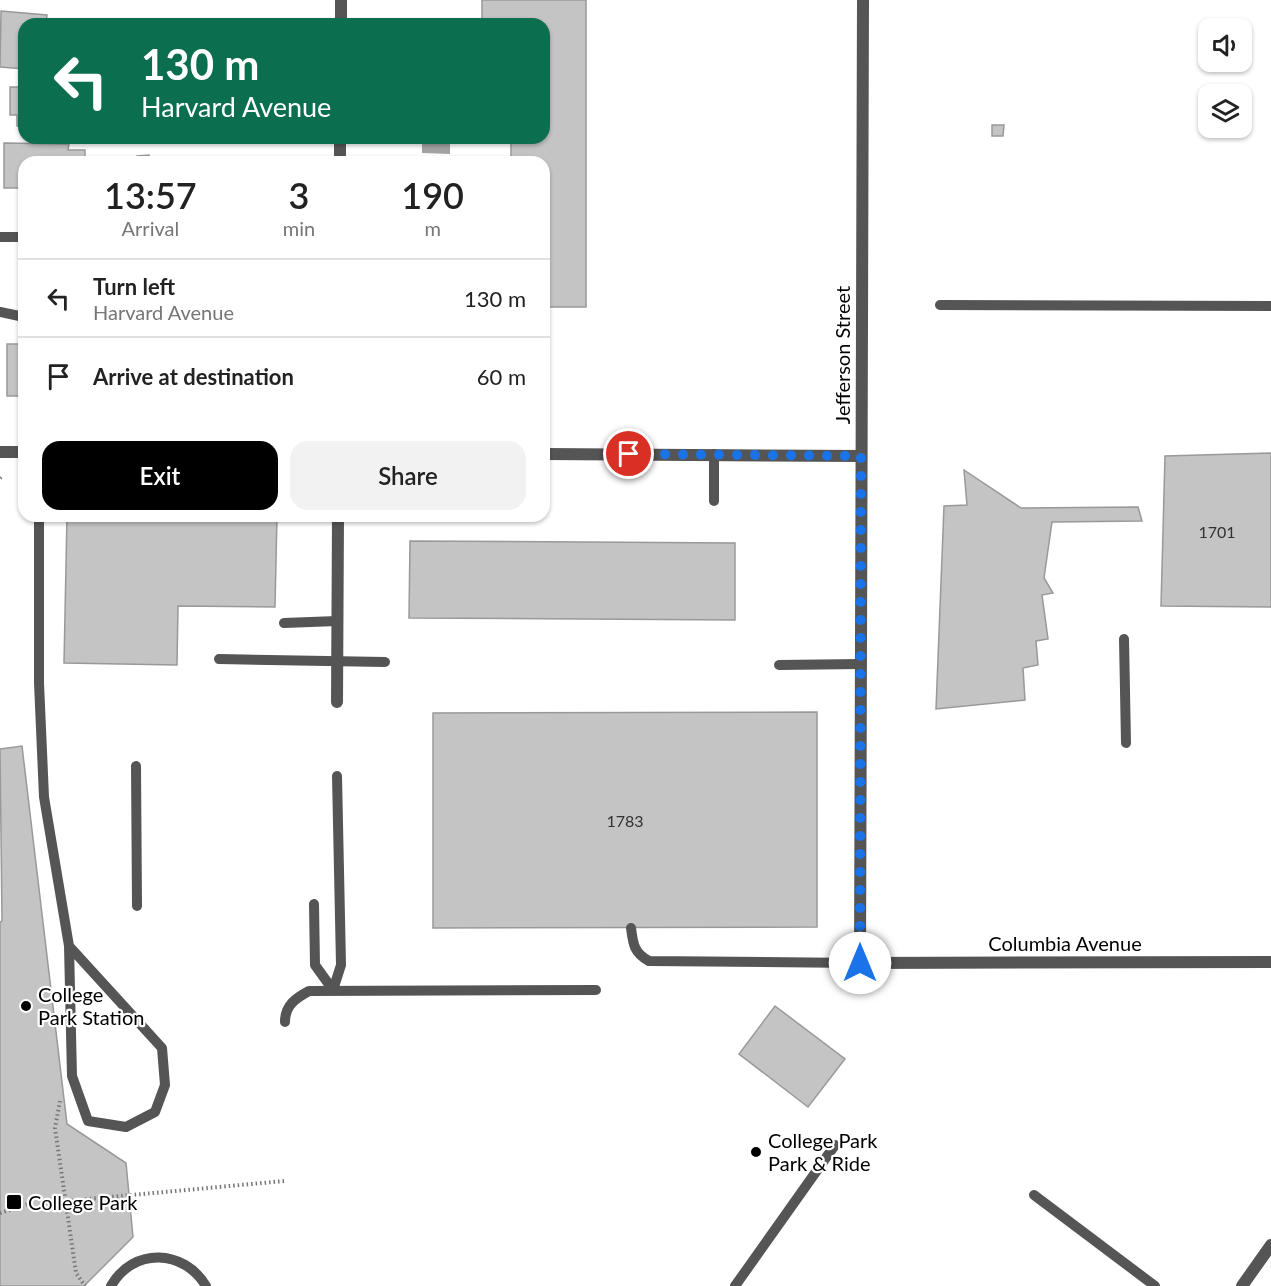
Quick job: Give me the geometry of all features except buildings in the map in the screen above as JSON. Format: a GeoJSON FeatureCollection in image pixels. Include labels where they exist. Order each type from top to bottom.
{"type":"FeatureCollection","features":[{"type":"Feature","properties":{"kind":"street"},"geometry":{"type":"LineString","coordinates":[[341,0],[341,18]]}},
{"type":"Feature","properties":{"kind":"street","name":"Jefferson Street"},"geometry":{"type":"LineString","coordinates":[[860,963],[863,0]]}},
{"type":"Feature","properties":{"kind":"street"},"geometry":{"type":"LineString","coordinates":[[0,452],[18,452]]}},
{"type":"Feature","properties":{"kind":"street"},"geometry":{"type":"LineString","coordinates":[[550,454],[861,456]]}},
{"type":"Feature","properties":{"kind":"street"},"geometry":{"type":"LineString","coordinates":[[337,702],[338,522]]}},
{"type":"Feature","properties":{"kind":"street","name":"Columbia Avenue"},"geometry":{"type":"LineString","coordinates":[[860,963],[1271,962]]}},
{"type":"Feature","properties":{"kind":"street"},"geometry":{"type":"LineString","coordinates":[[1242,1286],[1271,1245]]}},
{"type":"Feature","properties":{"kind":"lane"},"geometry":{"type":"LineString","coordinates":[[0,237],[18,237]]}},
{"type":"Feature","properties":{"kind":"lane"},"geometry":{"type":"LineString","coordinates":[[940,305],[1271,306]]}},
{"type":"Feature","properties":{"kind":"lane"},"geometry":{"type":"LineString","coordinates":[[0,312],[18,316]]}},
{"type":"Feature","properties":{"kind":"lane"},"geometry":{"type":"LineString","coordinates":[[714,454],[714,501]]}},
{"type":"Feature","properties":{"kind":"lane"},"geometry":{"type":"LineString","coordinates":[[39,522],[39,682],[44,797],[69,946],[72,1076],[88,1120],[126,1127],[155,1112],[165,1085],[162,1048],[69,946]]}},
{"type":"Feature","properties":{"kind":"lane"},"geometry":{"type":"LineString","coordinates":[[284,623],[337,621]]}},
{"type":"Feature","properties":{"kind":"lane"},"geometry":{"type":"LineString","coordinates":[[1124,639],[1126,743]]}},
{"type":"Feature","properties":{"kind":"lane"},"geometry":{"type":"LineString","coordinates":[[219,659],[385,662]]}},
{"type":"Feature","properties":{"kind":"lane"},"geometry":{"type":"LineString","coordinates":[[779,665],[861,664]]}},
{"type":"Feature","properties":{"kind":"lane"},"geometry":{"type":"LineString","coordinates":[[135,766],[137,906]]}},
{"type":"Feature","properties":{"kind":"lane"},"geometry":{"type":"LineString","coordinates":[[333,990],[341,965],[337,776]]}},
{"type":"Feature","properties":{"kind":"lane"},"geometry":{"type":"LineString","coordinates":[[314,904],[315,965],[333,990]]}},
{"type":"Feature","properties":{"kind":"lane"},"geometry":{"type":"LineString","coordinates":[[631,928],[633,947],[639,956],[649,961],[860,963]]}},
{"type":"Feature","properties":{"kind":"lane"},"geometry":{"type":"LineString","coordinates":[[285,1022],[285,1013],[293,999],[309,991],[596,990]]}},
{"type":"Feature","properties":{"kind":"lane"},"geometry":{"type":"LineString","coordinates":[[735,1286],[835,1145]]}},
{"type":"Feature","properties":{"kind":"lane"},"geometry":{"type":"LineString","coordinates":[[1034,1195],[1155,1286]]}},
{"type":"Feature","properties":{"kind":"lane"},"geometry":{"type":"LineString","coordinates":[[111,1286],[117,1276],[131,1264],[149,1257],[167,1257],[185,1263],[199,1275],[206,1286]]}},
{"type":"Feature","properties":{"kind":"path"},"geometry":{"type":"LineString","coordinates":[[72,1076],[63,1090],[55,1128],[76,1272],[85,1286]]}},
{"type":"Feature","properties":{"kind":"path"},"geometry":{"type":"LineString","coordinates":[[45,1203],[284,1181]]}},
{"type":"Feature","properties":{"kind":"path"},"geometry":{"type":"LineString","coordinates":[[0,1213],[28,1204]]}},
{"type":"Feature","properties":{"kind":"shaded area"},"geometry":{"type":"Polygon","coordinates":[[[422,144],[450,144],[450,154],[422,153],[422,144]]]}},
{"type":"Feature","properties":{"kind":"place","name":"College Park Station"},"geometry":{"type":"Point","coordinates":[26,1006]}},
{"type":"Feature","properties":{"kind":"place","name":"College Park Park & Ride"},"geometry":{"type":"Point","coordinates":[756,1152]}},
{"type":"Feature","properties":{"kind":"place","name":"College Park"},"geometry":{"type":"Point","coordinates":[14,1202]}},
{"type":"Feature","properties":{"kind":"route"},"geometry":{"type":"LineString","coordinates":[[629,454],[861,456],[860,963]]}}]}
